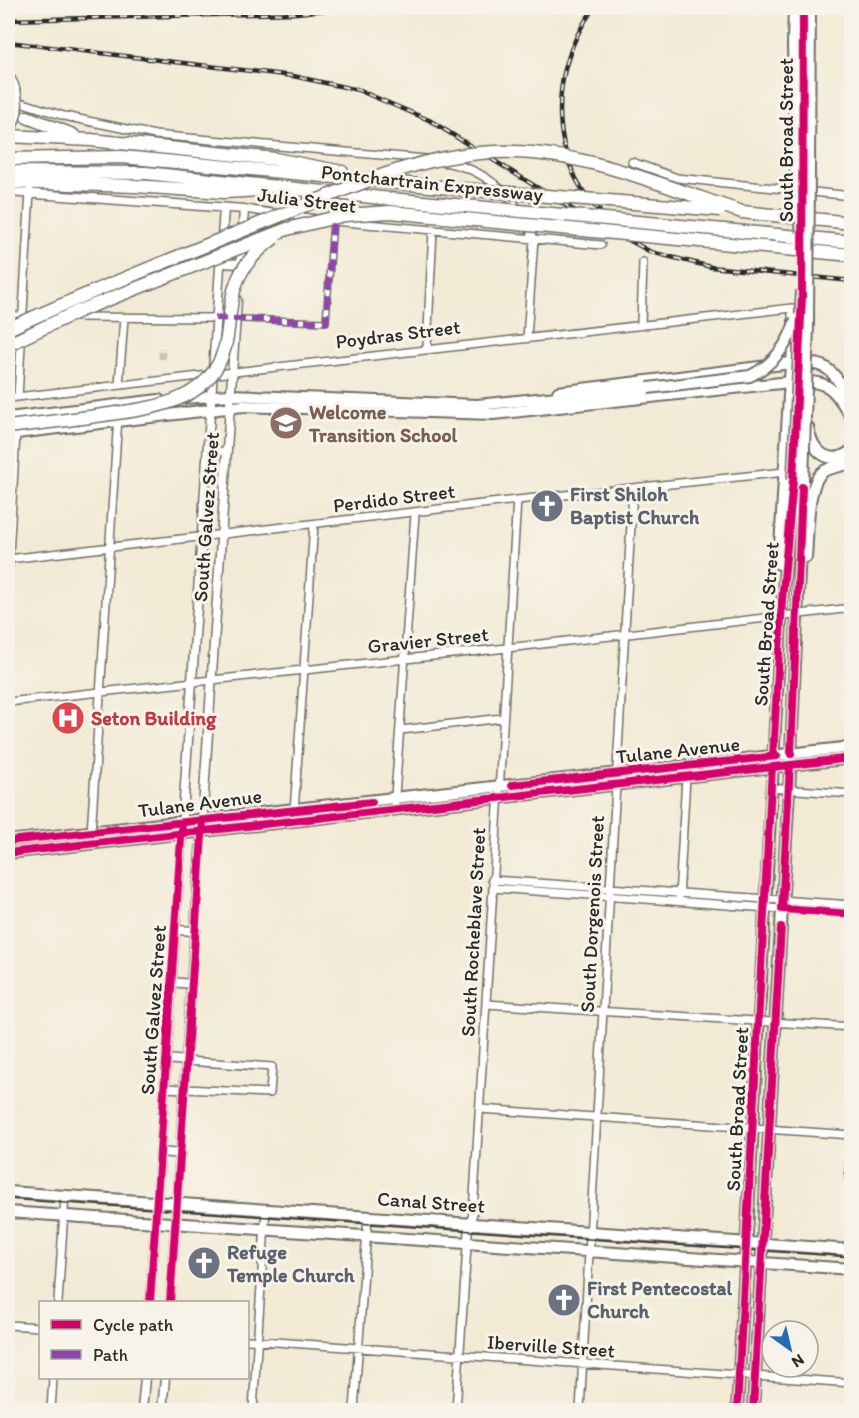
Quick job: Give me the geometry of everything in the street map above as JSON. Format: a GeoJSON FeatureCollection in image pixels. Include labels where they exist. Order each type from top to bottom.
{"type":"FeatureCollection","features":[{"type":"Feature","properties":{"kind":"highway"},"geometry":{"type":"LineString","coordinates":[[8,78],[14,91],[16,104],[8,131]]}},
{"type":"Feature","properties":{"kind":"highway"},"geometry":{"type":"LineString","coordinates":[[8,110],[91,140]]}},
{"type":"Feature","properties":{"kind":"highway"},"geometry":{"type":"LineString","coordinates":[[8,136],[91,140],[275,159],[393,183]]}},
{"type":"Feature","properties":{"kind":"highway"},"geometry":{"type":"LineString","coordinates":[[8,329],[50,309],[376,177],[404,168],[467,155],[514,152],[560,155],[658,183],[742,212]]}},
{"type":"Feature","properties":{"kind":"highway","name":"Pontchartrain Expressway"},"geometry":{"type":"LineString","coordinates":[[8,159],[87,156],[210,165],[852,223]]}},
{"type":"Feature","properties":{"kind":"highway","name":"Pontchartrain Expressway"},"geometry":{"type":"LineString","coordinates":[[8,172],[146,173],[209,178],[391,199],[852,242]]}},
{"type":"Feature","properties":{"kind":"highway"},"geometry":{"type":"LineString","coordinates":[[8,183],[134,186],[224,192],[293,189]]}},
{"type":"Feature","properties":{"kind":"highway"},"geometry":{"type":"LineString","coordinates":[[8,345],[79,311],[287,229],[345,215],[390,212],[852,255]]}},
{"type":"Feature","properties":{"kind":"highway"},"geometry":{"type":"LineString","coordinates":[[10,431],[158,408],[191,392],[208,377],[221,355],[226,340],[231,296],[242,271],[252,256],[287,229]]}},
{"type":"Feature","properties":{"kind":"highway"},"geometry":{"type":"LineString","coordinates":[[8,323],[50,309]]}},
{"type":"Feature","properties":{"kind":"main road"},"geometry":{"type":"LineString","coordinates":[[794,8],[796,182],[802,232]]}},
{"type":"Feature","properties":{"kind":"main road","name":"South Broad Street"},"geometry":{"type":"LineString","coordinates":[[737,1410],[781,616],[794,478],[802,296],[807,8]]}},
{"type":"Feature","properties":{"kind":"main road","name":"South Broad Street"},"geometry":{"type":"LineString","coordinates":[[753,1410],[798,614],[794,478],[806,414],[807,8]]}},
{"type":"Feature","properties":{"kind":"main road"},"geometry":{"type":"LineString","coordinates":[[8,418],[231,395],[477,405],[731,380],[761,371],[784,348],[794,326],[802,296]]}},
{"type":"Feature","properties":{"kind":"main road"},"geometry":{"type":"LineString","coordinates":[[477,405],[573,389],[815,362],[825,366],[852,402]]}},
{"type":"Feature","properties":{"kind":"main road"},"geometry":{"type":"LineString","coordinates":[[790,363],[794,478]]}},
{"type":"Feature","properties":{"kind":"main road"},"geometry":{"type":"LineString","coordinates":[[10,431],[118,422],[209,409],[263,405],[493,414],[813,380],[824,383],[835,393],[852,418]]}},
{"type":"Feature","properties":{"kind":"main road"},"geometry":{"type":"LineString","coordinates":[[806,414],[812,445],[820,454],[838,458],[852,450]]}},
{"type":"Feature","properties":{"kind":"main road"},"geometry":{"type":"LineString","coordinates":[[798,614],[805,572],[813,489],[817,479],[826,470],[849,464]]}},
{"type":"Feature","properties":{"kind":"main road"},"geometry":{"type":"LineString","coordinates":[[779,655],[795,656]]}},
{"type":"Feature","properties":{"kind":"main road"},"geometry":{"type":"LineString","coordinates":[[776,713],[792,711]]}},
{"type":"Feature","properties":{"kind":"main road","name":"Tulane Avenue"},"geometry":{"type":"LineString","coordinates":[[8,841],[203,818],[294,814],[395,804],[498,792],[615,774],[791,759],[852,747]]}},
{"type":"Feature","properties":{"kind":"main road","name":"Tulane Avenue"},"geometry":{"type":"LineString","coordinates":[[791,759],[852,758]]}},
{"type":"Feature","properties":{"kind":"main road","name":"Tulane Avenue"},"geometry":{"type":"LineString","coordinates":[[498,792],[615,785],[686,777],[773,761]]}},
{"type":"Feature","properties":{"kind":"main road","name":"Tulane Avenue"},"geometry":{"type":"LineString","coordinates":[[8,853],[202,830],[294,814]]}},
{"type":"Feature","properties":{"kind":"main road"},"geometry":{"type":"LineString","coordinates":[[769,835],[786,836]]}},
{"type":"Feature","properties":{"kind":"main road"},"geometry":{"type":"LineString","coordinates":[[761,981],[778,983]]}},
{"type":"Feature","properties":{"kind":"main road"},"geometry":{"type":"LineString","coordinates":[[756,1068],[773,1069]]}},
{"type":"Feature","properties":{"kind":"main road"},"geometry":{"type":"LineString","coordinates":[[750,1163],[767,1164]]}},
{"type":"Feature","properties":{"kind":"main road","name":"Canal Street"},"geometry":{"type":"LineString","coordinates":[[8,1192],[852,1250]]}},
{"type":"Feature","properties":{"kind":"main road"},"geometry":{"type":"LineString","coordinates":[[81,1217],[82,1197]]}},
{"type":"Feature","properties":{"kind":"main road"},"geometry":{"type":"LineString","coordinates":[[249,1229],[250,1208]]}},
{"type":"Feature","properties":{"kind":"main road","name":"Canal Street"},"geometry":{"type":"LineString","coordinates":[[8,1212],[852,1269]]}},
{"type":"Feature","properties":{"kind":"main road"},"geometry":{"type":"LineString","coordinates":[[619,1254],[621,1234]]}},
{"type":"Feature","properties":{"kind":"main road"},"geometry":{"type":"LineString","coordinates":[[742,1312],[758,1314]]}},
{"type":"Feature","properties":{"kind":"street"},"geometry":{"type":"LineString","coordinates":[[806,192],[807,8]]}},
{"type":"Feature","properties":{"kind":"street"},"geometry":{"type":"LineString","coordinates":[[8,98],[94,123],[155,135],[247,141],[458,164],[495,182],[512,201],[534,239],[527,338]]}},
{"type":"Feature","properties":{"kind":"street"},"geometry":{"type":"LineString","coordinates":[[632,162],[677,178],[852,196]]}},
{"type":"Feature","properties":{"kind":"street"},"geometry":{"type":"LineString","coordinates":[[18,397],[30,191]]}},
{"type":"Feature","properties":{"kind":"street","name":"Julia Street"},"geometry":{"type":"LineString","coordinates":[[8,192],[30,191],[244,209],[333,221],[602,245]]}},
{"type":"Feature","properties":{"kind":"street","name":"South Galvez Street"},"geometry":{"type":"LineString","coordinates":[[150,1301],[224,208]]}},
{"type":"Feature","properties":{"kind":"street","name":"South Galvez Street"},"geometry":{"type":"LineString","coordinates":[[170,1301],[244,209]]}},
{"type":"Feature","properties":{"kind":"street"},"geometry":{"type":"LineString","coordinates":[[8,316],[215,318],[326,322],[333,221]]}},
{"type":"Feature","properties":{"kind":"street"},"geometry":{"type":"LineString","coordinates":[[427,348],[433,230]]}},
{"type":"Feature","properties":{"kind":"street"},"geometry":{"type":"LineString","coordinates":[[641,325],[643,262]]}},
{"type":"Feature","properties":{"kind":"street"},"geometry":{"type":"LineString","coordinates":[[219,264],[241,264]]}},
{"type":"Feature","properties":{"kind":"street"},"geometry":{"type":"LineString","coordinates":[[216,303],[237,305]]}},
{"type":"Feature","properties":{"kind":"street","name":"Poydras Street"},"geometry":{"type":"LineString","coordinates":[[8,398],[232,374],[427,348],[792,308],[790,363]]}},
{"type":"Feature","properties":{"kind":"street"},"geometry":{"type":"LineString","coordinates":[[119,385],[124,318]]}},
{"type":"Feature","properties":{"kind":"street"},"geometry":{"type":"LineString","coordinates":[[89,844],[92,832],[118,406]]}},
{"type":"Feature","properties":{"kind":"street"},"geometry":{"type":"LineString","coordinates":[[8,573],[10,431]]}},
{"type":"Feature","properties":{"kind":"street"},"geometry":{"type":"LineString","coordinates":[[207,452],[227,451]]}},
{"type":"Feature","properties":{"kind":"street","name":"Perdido Street"},"geometry":{"type":"LineString","coordinates":[[8,559],[415,514],[517,500],[794,478]]}},
{"type":"Feature","properties":{"kind":"street","name":"South Dorgenois Street"},"geometry":{"type":"LineString","coordinates":[[580,1410],[633,490]]}},
{"type":"Feature","properties":{"kind":"street","name":"South Rocheblave Street"},"geometry":{"type":"LineString","coordinates":[[456,1410],[467,1244],[472,1223],[480,1109],[517,500]]}},
{"type":"Feature","properties":{"kind":"street"},"geometry":{"type":"LineString","coordinates":[[395,804],[415,514]]}},
{"type":"Feature","properties":{"kind":"street"},"geometry":{"type":"LineString","coordinates":[[294,814],[302,669],[314,524]]}},
{"type":"Feature","properties":{"kind":"street","name":"Gravier Street"},"geometry":{"type":"LineString","coordinates":[[8,702],[852,608]]}},
{"type":"Feature","properties":{"kind":"street"},"geometry":{"type":"LineString","coordinates":[[401,730],[502,718]]}},
{"type":"Feature","properties":{"kind":"street"},"geometry":{"type":"LineString","coordinates":[[679,902],[686,777]]}},
{"type":"Feature","properties":{"kind":"street"},"geometry":{"type":"LineString","coordinates":[[771,788],[852,794]]}},
{"type":"Feature","properties":{"kind":"street"},"geometry":{"type":"LineString","coordinates":[[492,884],[609,888],[680,893],[765,903]]}},
{"type":"Feature","properties":{"kind":"street"},"geometry":{"type":"LineString","coordinates":[[492,884],[679,902],[852,905]]}},
{"type":"Feature","properties":{"kind":"street"},"geometry":{"type":"LineString","coordinates":[[782,904],[852,914]]}},
{"type":"Feature","properties":{"kind":"street"},"geometry":{"type":"LineString","coordinates":[[176,930],[196,931]]}},
{"type":"Feature","properties":{"kind":"street"},"geometry":{"type":"LineString","coordinates":[[171,982],[192,984]]}},
{"type":"Feature","properties":{"kind":"street"},"geometry":{"type":"LineString","coordinates":[[486,1004],[852,1028]]}},
{"type":"Feature","properties":{"kind":"street"},"geometry":{"type":"LineString","coordinates":[[164,1088],[270,1093],[272,1067],[166,1059]]}},
{"type":"Feature","properties":{"kind":"street"},"geometry":{"type":"LineString","coordinates":[[480,1109],[851,1135],[849,1179],[852,1188]]}},
{"type":"Feature","properties":{"kind":"street"},"geometry":{"type":"LineString","coordinates":[[160,1152],[181,1154]]}},
{"type":"Feature","properties":{"kind":"street"},"geometry":{"type":"LineString","coordinates":[[58,1301],[66,1196]]}},
{"type":"Feature","properties":{"kind":"street"},"geometry":{"type":"LineString","coordinates":[[253,1410],[266,1209]]}},
{"type":"Feature","properties":{"kind":"street"},"geometry":{"type":"LineString","coordinates":[[354,1410],[368,1216]]}},
{"type":"Feature","properties":{"kind":"street"},"geometry":{"type":"LineString","coordinates":[[8,1325],[39,1327]]}},
{"type":"Feature","properties":{"kind":"street","name":"Iberville Street"},"geometry":{"type":"LineString","coordinates":[[249,1340],[852,1383]]}},
{"type":"Feature","properties":{"kind":"street"},"geometry":{"type":"LineString","coordinates":[[51,1410],[53,1379]]}},
{"type":"Feature","properties":{"kind":"street"},"geometry":{"type":"LineString","coordinates":[[142,1410],[145,1379]]}},
{"type":"Feature","properties":{"kind":"street"},"geometry":{"type":"LineString","coordinates":[[162,1410],[165,1379]]}},
{"type":"Feature","properties":{"kind":"tunnel"},"geometry":{"type":"LineString","coordinates":[[162,348],[162,359]]}},
{"type":"Feature","properties":{"kind":"tram line"},"geometry":{"type":"LineString","coordinates":[[8,1199],[852,1257]]}},
{"type":"Feature","properties":{"kind":"railway"},"geometry":{"type":"LineString","coordinates":[[8,20],[297,13],[345,8]]}},
{"type":"Feature","properties":{"kind":"railway"},"geometry":{"type":"LineString","coordinates":[[594,8],[577,35],[566,65],[561,97],[561,129],[568,160],[581,188],[601,213],[628,233]]}},
{"type":"Feature","properties":{"kind":"railway"},"geometry":{"type":"LineString","coordinates":[[8,42],[293,76],[358,90],[429,120],[575,211],[651,252],[711,267],[852,281]]}},
{"type":"Feature","properties":{"kind":"marked path"},"geometry":{"type":"LineString","coordinates":[[215,318],[326,322],[333,221]]}},
{"type":"Feature","properties":{"kind":"cycle path"},"geometry":{"type":"LineString","coordinates":[[773,756],[782,601],[793,480],[802,296],[803,8]]}},
{"type":"Feature","properties":{"kind":"cycle path"},"geometry":{"type":"LineString","coordinates":[[791,754],[802,487]]}},
{"type":"Feature","properties":{"kind":"cycle path"},"geometry":{"type":"LineString","coordinates":[[512,785],[777,756]]}},
{"type":"Feature","properties":{"kind":"cycle path"},"geometry":{"type":"LineString","coordinates":[[8,853],[852,758]]}},
{"type":"Feature","properties":{"kind":"cycle path"},"geometry":{"type":"LineString","coordinates":[[790,765],[782,909],[852,914]]}},
{"type":"Feature","properties":{"kind":"cycle path"},"geometry":{"type":"LineString","coordinates":[[737,1410],[772,767]]}},
{"type":"Feature","properties":{"kind":"cycle path"},"geometry":{"type":"LineString","coordinates":[[8,841],[372,802]]}},
{"type":"Feature","properties":{"kind":"cycle path"},"geometry":{"type":"LineString","coordinates":[[170,1301],[203,821]]}},
{"type":"Feature","properties":{"kind":"cycle path"},"geometry":{"type":"LineString","coordinates":[[150,1301],[182,824]]}},
{"type":"Feature","properties":{"kind":"cycle path"},"geometry":{"type":"LineString","coordinates":[[753,1410],[781,927]]}},
{"type":"Feature","properties":{"kind":"place","name":"Welcome Transition School"},"geometry":{"type":"Point","coordinates":[286,423]}},
{"type":"Feature","properties":{"kind":"place","name":"First Shiloh Baptist Church"},"geometry":{"type":"Point","coordinates":[547,506]}},
{"type":"Feature","properties":{"kind":"place","name":"Seton Building"},"geometry":{"type":"Point","coordinates":[68,718]}},
{"type":"Feature","properties":{"kind":"place","name":"Refuge Temple Church"},"geometry":{"type":"Point","coordinates":[204,1263]}},
{"type":"Feature","properties":{"kind":"place","name":"First Pentecostal Church"},"geometry":{"type":"Point","coordinates":[564,1300]}}]}
